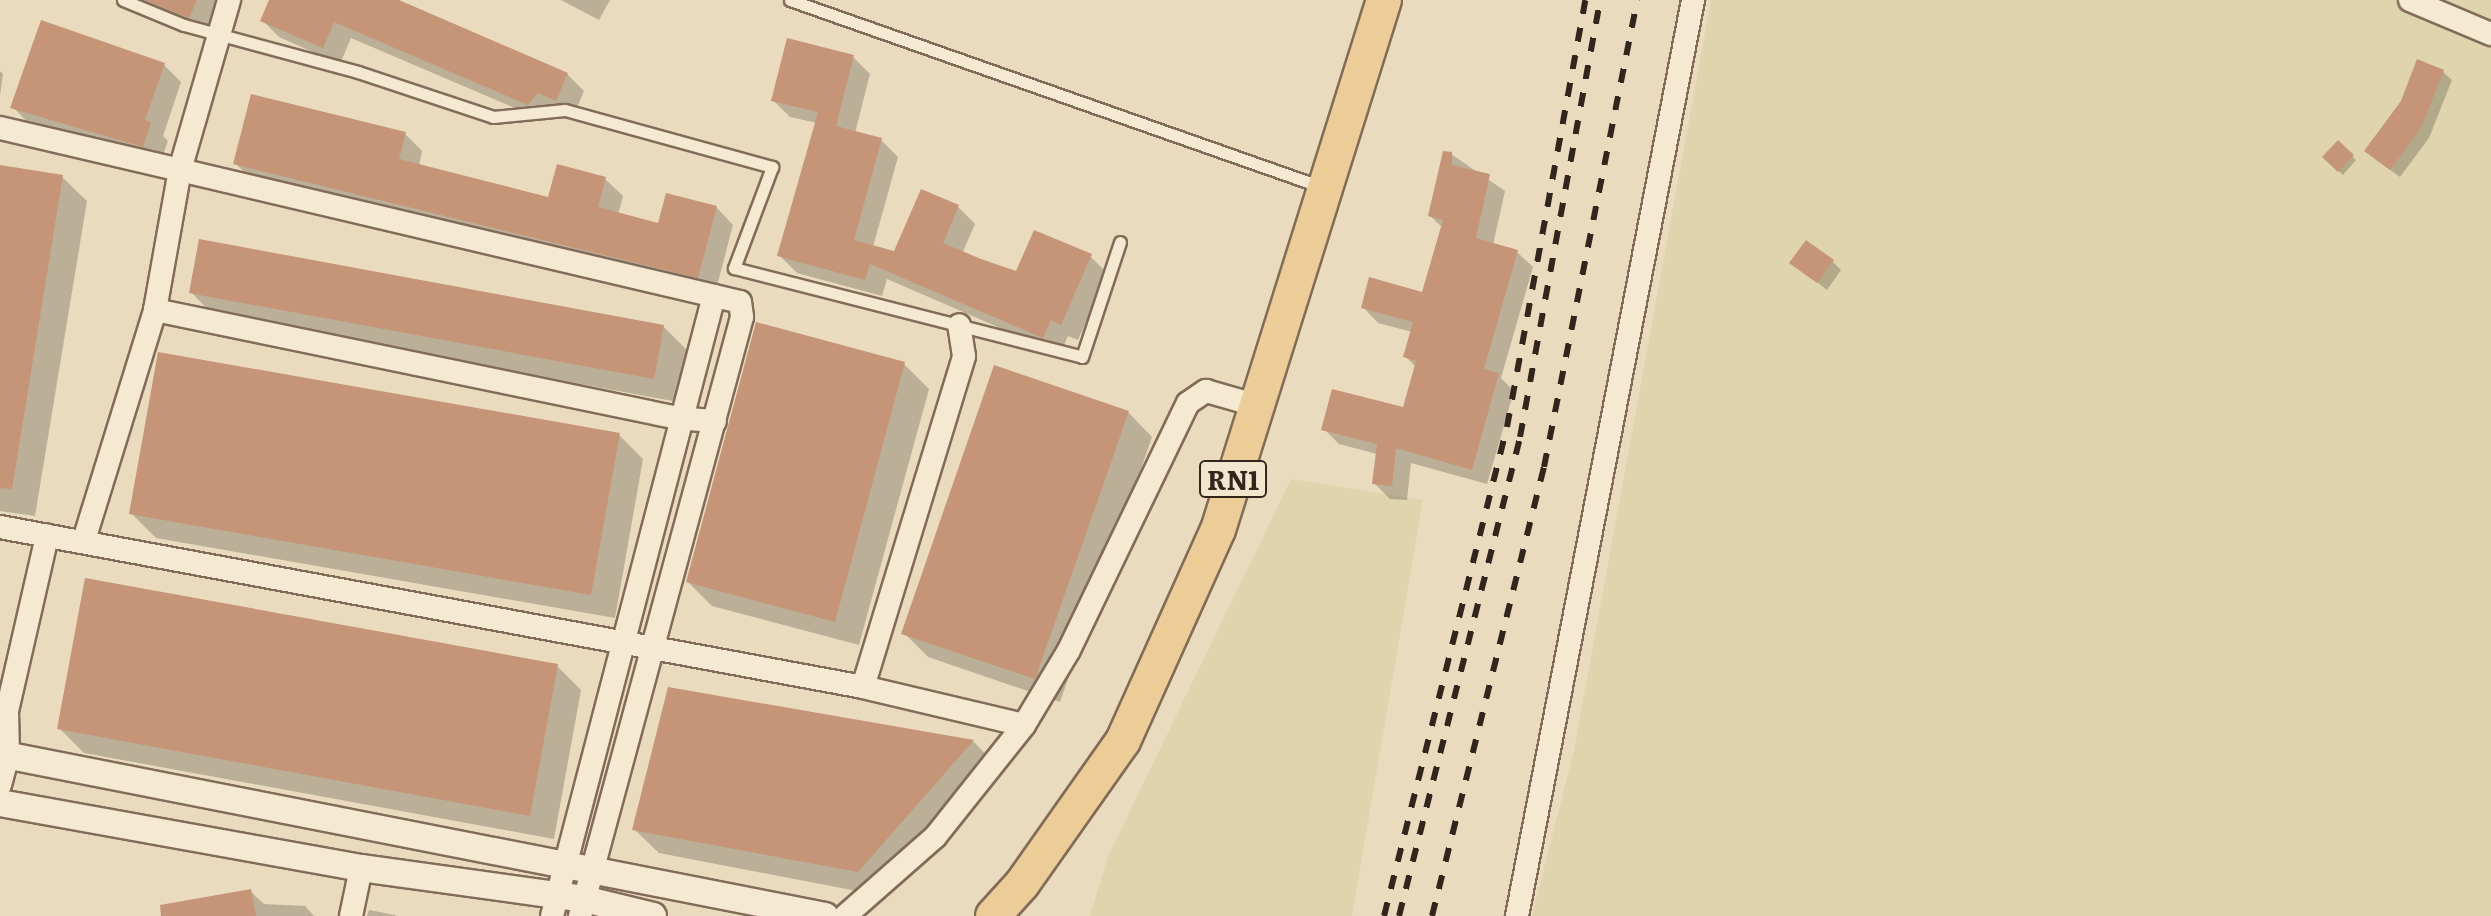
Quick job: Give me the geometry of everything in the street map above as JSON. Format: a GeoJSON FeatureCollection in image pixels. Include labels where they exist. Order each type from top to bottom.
{"type":"FeatureCollection","features":[{"type":"Feature","properties":{"kind":"main road","name":"RN1"},"geometry":{"type":"LineString","coordinates":[[993,916],[1022,884],[1123,741],[1218,530],[1384,0]]}},
{"type":"Feature","properties":{"kind":"street"},"geometry":{"type":"LineString","coordinates":[[84,540],[155,310],[180,170],[216,33],[229,0]]}},
{"type":"Feature","properties":{"kind":"street"},"geometry":{"type":"LineString","coordinates":[[1517,916],[1693,0]]}},
{"type":"Feature","properties":{"kind":"street"},"geometry":{"type":"LineString","coordinates":[[2410,0],[2491,34]]}},
{"type":"Feature","properties":{"kind":"street"},"geometry":{"type":"LineString","coordinates":[[0,128],[736,300],[744,309],[582,907]]}},
{"type":"Feature","properties":{"kind":"street"},"geometry":{"type":"LineString","coordinates":[[555,906],[678,418],[714,296]]}},
{"type":"Feature","properties":{"kind":"street"},"geometry":{"type":"LineString","coordinates":[[155,310],[678,418],[715,421]]}},
{"type":"Feature","properties":{"kind":"street"},"geometry":{"type":"LineString","coordinates":[[863,687],[964,356],[959,325]]}},
{"type":"Feature","properties":{"kind":"street"},"geometry":{"type":"LineString","coordinates":[[845,916],[935,837],[1024,725],[1069,650],[1188,403],[1206,391],[1255,405]]}},
{"type":"Feature","properties":{"kind":"street"},"geometry":{"type":"LineString","coordinates":[[0,527],[84,540],[863,687],[1024,725]]}},
{"type":"Feature","properties":{"kind":"street"},"geometry":{"type":"LineString","coordinates":[[0,785],[4,754],[3,716],[47,536]]}},
{"type":"Feature","properties":{"kind":"street"},"geometry":{"type":"LineString","coordinates":[[4,754],[825,916]]}},
{"type":"Feature","properties":{"kind":"street"},"geometry":{"type":"LineString","coordinates":[[0,803],[555,906],[653,916]]}},
{"type":"Feature","properties":{"kind":"street"},"geometry":{"type":"LineString","coordinates":[[351,916],[361,868]]}},
{"type":"Feature","properties":{"kind":"lane"},"geometry":{"type":"LineString","coordinates":[[123,0],[216,33],[493,117],[565,110],[772,167],[734,268],[1082,357],[1120,242]]}},
{"type":"Feature","properties":{"kind":"lane"},"geometry":{"type":"LineString","coordinates":[[790,0],[1325,188]]}},
{"type":"Feature","properties":{"kind":"shaded area"},"geometry":{"type":"Polygon","coordinates":[[[1711,0],[2491,0],[2491,916],[1532,916],[1574,750],[1711,0]]]}},
{"type":"Feature","properties":{"kind":"shaded area"},"geometry":{"type":"Polygon","coordinates":[[[1291,479],[1423,500],[1352,916],[1090,916],[1108,856],[1291,479]]]}},
{"type":"Feature","properties":{"kind":"building"},"geometry":{"type":"Polygon","coordinates":[[[145,0],[197,0],[189,18],[145,0]]]}},
{"type":"Feature","properties":{"kind":"building"},"geometry":{"type":"Polygon","coordinates":[[[269,0],[399,0],[568,73],[556,101],[538,93],[528,105],[334,22],[323,48],[260,21],[269,0]]]}},
{"type":"Feature","properties":{"kind":"building"},"geometry":{"type":"Polygon","coordinates":[[[41,20],[165,63],[145,120],[151,122],[143,147],[10,108],[41,20]]]}},
{"type":"Feature","properties":{"kind":"building"},"geometry":{"type":"Polygon","coordinates":[[[787,38],[854,55],[836,126],[882,138],[854,240],[894,251],[921,189],[959,205],[943,243],[981,259],[1016,271],[1034,230],[1092,254],[1061,325],[1051,320],[1043,338],[870,264],[865,280],[777,256],[818,112],[771,101],[787,38]]]}},
{"type":"Feature","properties":{"kind":"building"},"geometry":{"type":"Polygon","coordinates":[[[2417,59],[2444,70],[2421,128],[2390,170],[2364,151],[2401,101],[2417,59]]]}},
{"type":"Feature","properties":{"kind":"building"},"geometry":{"type":"Polygon","coordinates":[[[251,94],[406,132],[399,159],[548,197],[557,164],[606,177],[598,207],[658,223],[666,193],[717,206],[698,278],[233,164],[251,94]]]}},
{"type":"Feature","properties":{"kind":"building"},"geometry":{"type":"Polygon","coordinates":[[[2338,140],[2354,155],[2338,172],[2322,157],[2338,140]]]}},
{"type":"Feature","properties":{"kind":"building"},"geometry":{"type":"Polygon","coordinates":[[[1443,151],[1452,152],[1452,165],[1490,174],[1476,238],[1518,250],[1484,369],[1499,373],[1472,470],[1396,448],[1392,486],[1372,484],[1377,444],[1321,430],[1332,389],[1403,407],[1416,361],[1403,357],[1413,322],[1361,308],[1369,277],[1422,292],[1443,220],[1428,216],[1443,151]]]}},
{"type":"Feature","properties":{"kind":"building"},"geometry":{"type":"Polygon","coordinates":[[[0,165],[63,175],[12,489],[0,488],[0,165]]]}},
{"type":"Feature","properties":{"kind":"building"},"geometry":{"type":"Polygon","coordinates":[[[199,239],[664,325],[654,379],[189,293],[199,239]]]}},
{"type":"Feature","properties":{"kind":"building"},"geometry":{"type":"Polygon","coordinates":[[[1806,240],[1834,260],[1817,283],[1789,263],[1806,240]]]}},
{"type":"Feature","properties":{"kind":"building"},"geometry":{"type":"Polygon","coordinates":[[[756,322],[905,362],[835,622],[686,582],[756,322]]]}},
{"type":"Feature","properties":{"kind":"building"},"geometry":{"type":"Polygon","coordinates":[[[158,352],[620,433],[591,595],[129,514],[158,352]]]}},
{"type":"Feature","properties":{"kind":"building"},"geometry":{"type":"Polygon","coordinates":[[[994,365],[1129,411],[1035,679],[901,634],[994,365]]]}},
{"type":"Feature","properties":{"kind":"building"},"geometry":{"type":"Polygon","coordinates":[[[85,578],[558,664],[530,816],[57,729],[85,578]]]}},
{"type":"Feature","properties":{"kind":"building"},"geometry":{"type":"Polygon","coordinates":[[[668,687],[974,740],[858,872],[632,830],[668,687]]]}},
{"type":"Feature","properties":{"kind":"building"},"geometry":{"type":"Polygon","coordinates":[[[251,889],[256,916],[161,916],[160,905],[251,889]]]}},
{"type":"Feature","properties":{"kind":"railway"},"geometry":{"type":"LineString","coordinates":[[1384,916],[1507,427],[1585,0]]}},
{"type":"Feature","properties":{"kind":"railway"},"geometry":{"type":"LineString","coordinates":[[1399,916],[1520,437],[1600,0]]}},
{"type":"Feature","properties":{"kind":"railway"},"geometry":{"type":"LineString","coordinates":[[1432,916],[1544,467],[1637,0]]}}]}
